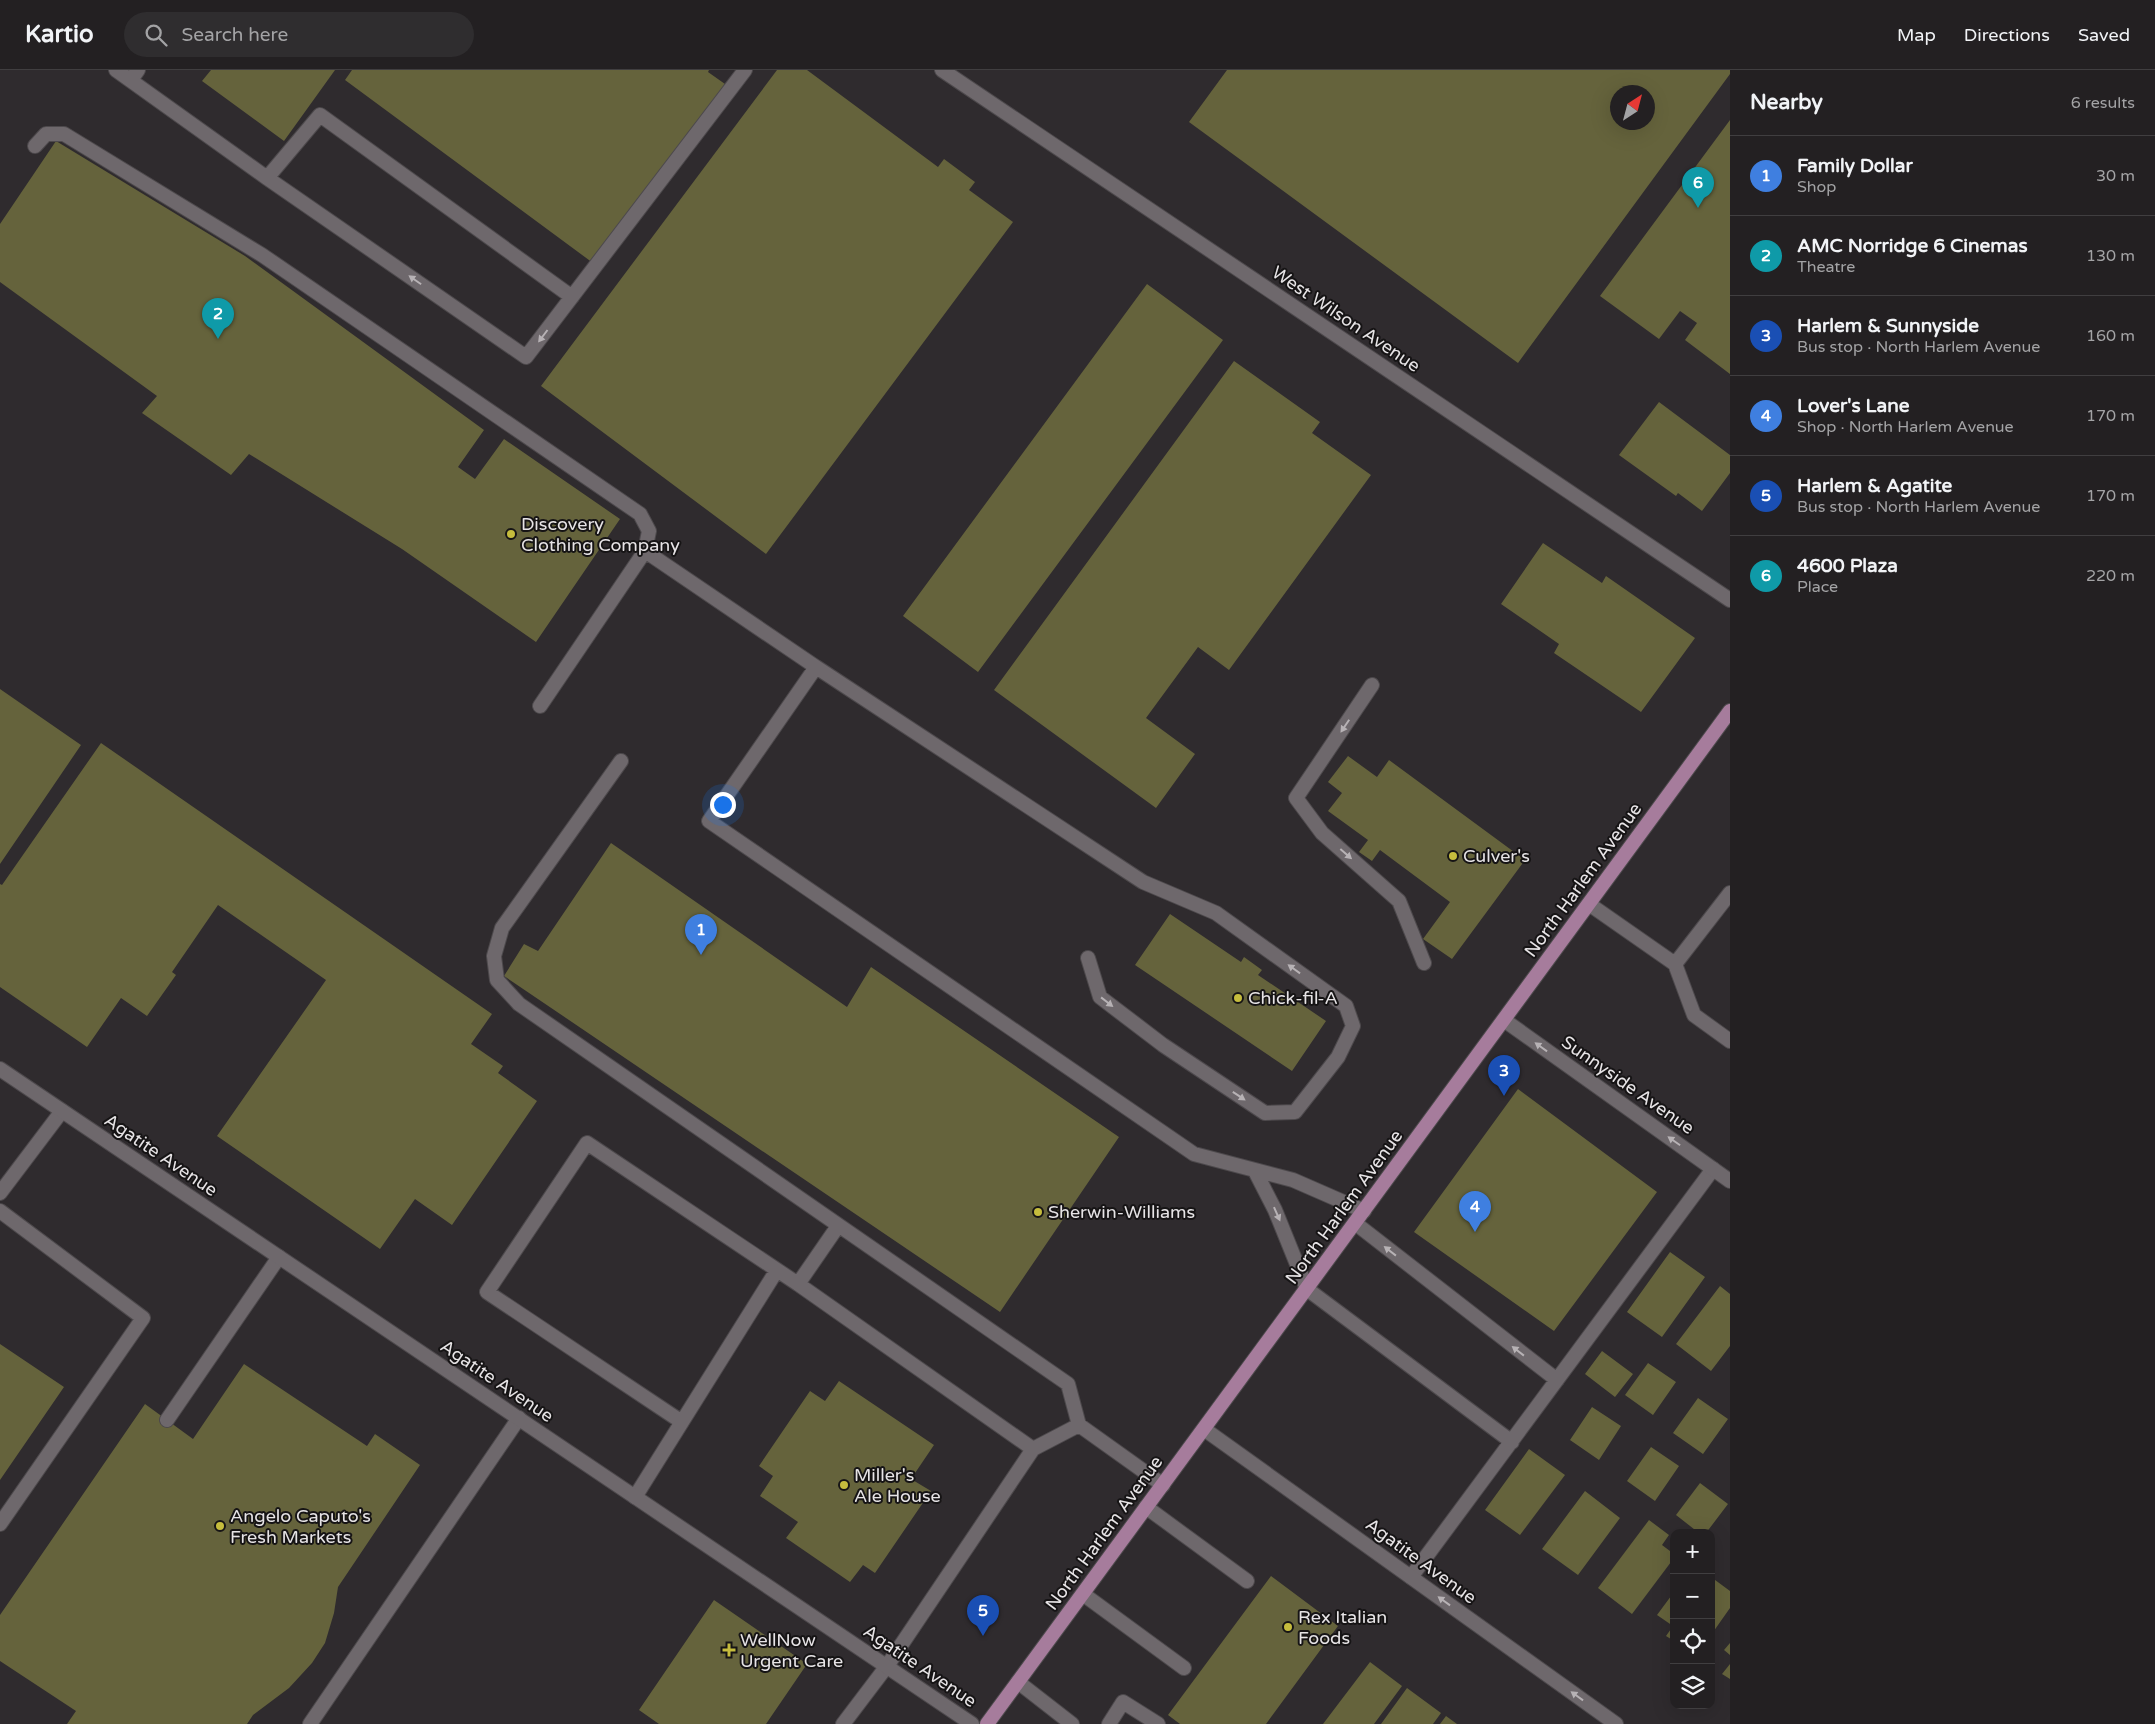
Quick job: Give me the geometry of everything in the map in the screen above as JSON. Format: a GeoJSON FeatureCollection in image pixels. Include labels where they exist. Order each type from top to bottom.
{"type":"FeatureCollection","features":[{"type":"Feature","properties":{"kind":"main road","name":"North Harlem Avenue"},"geometry":{"type":"LineString","coordinates":[[987,1724],[1730,711]]}},
{"type":"Feature","properties":{"kind":"street"},"geometry":{"type":"LineString","coordinates":[[116,70],[134,75],[267,178],[526,357],[745,70]]}},
{"type":"Feature","properties":{"kind":"street","name":"West Wilson Avenue"},"geometry":{"type":"LineString","coordinates":[[942,70],[1730,600]]}},
{"type":"Feature","properties":{"kind":"street"},"geometry":{"type":"LineString","coordinates":[[267,178],[320,115],[572,297]]}},
{"type":"Feature","properties":{"kind":"street"},"geometry":{"type":"LineString","coordinates":[[35,146],[46,134],[64,134],[262,255],[640,514],[649,531],[645,551],[540,706]]}},
{"type":"Feature","properties":{"kind":"street"},"geometry":{"type":"LineString","coordinates":[[645,551],[816,667],[1143,882],[1216,913],[1346,1006],[1353,1026],[1338,1058],[1295,1112],[1265,1113],[1163,1045],[1100,996],[1088,958]]}},
{"type":"Feature","properties":{"kind":"street"},"geometry":{"type":"LineString","coordinates":[[816,667],[709,821],[1194,1154],[1293,1180],[1364,1211]]}},
{"type":"Feature","properties":{"kind":"street"},"geometry":{"type":"LineString","coordinates":[[1372,685],[1296,798],[1322,833],[1399,901],[1424,963]]}},
{"type":"Feature","properties":{"kind":"street"},"geometry":{"type":"LineString","coordinates":[[621,761],[502,928],[494,956],[497,980],[519,1004],[1068,1384],[1079,1425],[1163,1485]]}},
{"type":"Feature","properties":{"kind":"street"},"geometry":{"type":"LineString","coordinates":[[1674,964],[1730,893]]}},
{"type":"Feature","properties":{"kind":"street"},"geometry":{"type":"LineString","coordinates":[[1589,904],[1674,964],[1694,1015],[1730,1041]]}},
{"type":"Feature","properties":{"kind":"street","name":"Sunnyside Avenue"},"geometry":{"type":"LineString","coordinates":[[1504,1020],[1730,1181]]}},
{"type":"Feature","properties":{"kind":"street","name":"Agatite Avenue"},"geometry":{"type":"LineString","coordinates":[[0,1069],[972,1724]]}},
{"type":"Feature","properties":{"kind":"street"},"geometry":{"type":"LineString","coordinates":[[0,1193],[62,1111]]}},
{"type":"Feature","properties":{"kind":"street"},"geometry":{"type":"LineString","coordinates":[[682,1422],[487,1292],[587,1142],[798,1284],[1033,1449]]}},
{"type":"Feature","properties":{"kind":"street"},"geometry":{"type":"LineString","coordinates":[[1411,1577],[1713,1169]]}},
{"type":"Feature","properties":{"kind":"street"},"geometry":{"type":"LineString","coordinates":[[1255,1170],[1275,1210],[1307,1288],[1512,1442]]}},
{"type":"Feature","properties":{"kind":"street"},"geometry":{"type":"LineString","coordinates":[[0,1211],[143,1318],[0,1524]]}},
{"type":"Feature","properties":{"kind":"street"},"geometry":{"type":"LineString","coordinates":[[1355,1223],[1557,1380]]}},
{"type":"Feature","properties":{"kind":"street"},"geometry":{"type":"LineString","coordinates":[[798,1284],[838,1226]]}},
{"type":"Feature","properties":{"kind":"street"},"geometry":{"type":"LineString","coordinates":[[167,1420],[279,1257]]}},
{"type":"Feature","properties":{"kind":"street"},"geometry":{"type":"LineString","coordinates":[[635,1497],[777,1270]]}},
{"type":"Feature","properties":{"kind":"street"},"geometry":{"type":"LineString","coordinates":[[310,1724],[519,1418]]}},
{"type":"Feature","properties":{"kind":"street"},"geometry":{"type":"LineString","coordinates":[[843,1724],[887,1666],[1033,1449],[1079,1425]]}},
{"type":"Feature","properties":{"kind":"street","name":"Agatite Avenue"},"geometry":{"type":"LineString","coordinates":[[1204,1429],[1616,1724]]}},
{"type":"Feature","properties":{"kind":"street"},"geometry":{"type":"LineString","coordinates":[[1146,1507],[1247,1581]]}},
{"type":"Feature","properties":{"kind":"street"},"geometry":{"type":"LineString","coordinates":[[1083,1594],[1184,1668]]}},
{"type":"Feature","properties":{"kind":"street"},"geometry":{"type":"LineString","coordinates":[[1018,1682],[1072,1724]]}},
{"type":"Feature","properties":{"kind":"street"},"geometry":{"type":"LineString","coordinates":[[1109,1724],[1123,1702],[1158,1724]]}},
{"type":"Feature","properties":{"kind":"building"},"geometry":{"type":"Polygon","coordinates":[[[211,70],[335,70],[284,141],[202,81],[211,70]]]}},
{"type":"Feature","properties":{"kind":"building"},"geometry":{"type":"Polygon","coordinates":[[[352,70],[709,70],[708,72],[725,84],[593,263],[345,80],[352,70]]]}},
{"type":"Feature","properties":{"kind":"building"},"geometry":{"type":"Polygon","coordinates":[[[777,70],[807,70],[938,167],[944,159],[975,182],[969,190],[1013,222],[766,554],[541,386],[777,70]]]}},
{"type":"Feature","properties":{"kind":"building"},"geometry":{"type":"Polygon","coordinates":[[[1227,70],[1730,70],[1730,74],[1518,363],[1189,122],[1227,70]]]}},
{"type":"Feature","properties":{"kind":"building"},"geometry":{"type":"Polygon","coordinates":[[[1730,120],[1730,374],[1685,340],[1697,323],[1680,311],[1659,339],[1600,296],[1730,120]]]}},
{"type":"Feature","properties":{"kind":"building"},"geometry":{"type":"Polygon","coordinates":[[[56,141],[245,256],[484,430],[458,467],[475,479],[504,439],[620,519],[536,642],[402,549],[249,454],[231,475],[142,413],[157,396],[0,282],[0,224],[56,141]]]}},
{"type":"Feature","properties":{"kind":"building"},"geometry":{"type":"Polygon","coordinates":[[[1147,284],[1223,340],[978,672],[903,616],[1147,284]]]}},
{"type":"Feature","properties":{"kind":"building"},"geometry":{"type":"Polygon","coordinates":[[[1234,361],[1320,422],[1312,433],[1371,475],[1229,670],[1198,647],[1146,718],[1195,754],[1156,808],[994,690],[1234,361]]]}},
{"type":"Feature","properties":{"kind":"building"},"geometry":{"type":"Polygon","coordinates":[[[1659,402],[1730,455],[1730,473],[1702,511],[1678,493],[1676,496],[1619,455],[1659,402]]]}},
{"type":"Feature","properties":{"kind":"building"},"geometry":{"type":"Polygon","coordinates":[[[1543,543],[1602,583],[1606,576],[1695,638],[1641,712],[1554,653],[1559,644],[1501,604],[1543,543]]]}},
{"type":"Feature","properties":{"kind":"building"},"geometry":{"type":"Polygon","coordinates":[[[0,689],[81,745],[0,864],[0,689]]]}},
{"type":"Feature","properties":{"kind":"building"},"geometry":{"type":"Polygon","coordinates":[[[101,743],[492,1014],[471,1044],[503,1066],[498,1073],[537,1101],[452,1225],[415,1199],[380,1249],[217,1136],[326,980],[218,905],[172,972],[176,975],[147,1016],[121,998],[87,1047],[0,987],[0,884],[2,885],[101,743]]]}},
{"type":"Feature","properties":{"kind":"building","name":"Culver's"},"geometry":{"type":"Polygon","coordinates":[[[1348,756],[1377,777],[1389,760],[1525,860],[1452,959],[1423,939],[1450,902],[1380,850],[1372,861],[1359,852],[1368,840],[1328,811],[1342,793],[1328,782],[1348,756]]]}},
{"type":"Feature","properties":{"kind":"building"},"geometry":{"type":"Polygon","coordinates":[[[611,843],[847,1007],[871,967],[1119,1137],[1000,1312],[504,976],[524,944],[538,951],[611,843]]]}},
{"type":"Feature","properties":{"kind":"building","name":"Chick-fil-A"},"geometry":{"type":"Polygon","coordinates":[[[1170,914],[1241,962],[1244,957],[1262,970],[1258,975],[1326,1021],[1292,1071],[1135,965],[1170,914]]]}},
{"type":"Feature","properties":{"kind":"building"},"geometry":{"type":"Polygon","coordinates":[[[1518,1089],[1657,1192],[1554,1331],[1414,1232],[1518,1089]]]}},
{"type":"Feature","properties":{"kind":"building"},"geometry":{"type":"Polygon","coordinates":[[[1670,1252],[1705,1277],[1662,1337],[1627,1312],[1670,1252]]]}},
{"type":"Feature","properties":{"kind":"building"},"geometry":{"type":"Polygon","coordinates":[[[1720,1286],[1730,1294],[1730,1346],[1711,1371],[1676,1344],[1720,1286]]]}},
{"type":"Feature","properties":{"kind":"building"},"geometry":{"type":"Polygon","coordinates":[[[0,1344],[64,1387],[0,1480],[0,1344]]]}},
{"type":"Feature","properties":{"kind":"building"},"geometry":{"type":"Polygon","coordinates":[[[1602,1351],[1633,1374],[1615,1397],[1585,1374],[1602,1351]]]}},
{"type":"Feature","properties":{"kind":"building"},"geometry":{"type":"Polygon","coordinates":[[[1648,1363],[1676,1382],[1653,1415],[1625,1395],[1648,1363]]]}},
{"type":"Feature","properties":{"kind":"building","name":"Angelo Caputo's Fresh Markets"},"geometry":{"type":"Polygon","coordinates":[[[244,1364],[367,1446],[375,1434],[420,1465],[338,1587],[334,1613],[325,1643],[312,1663],[289,1688],[253,1715],[247,1724],[67,1724],[76,1711],[0,1661],[0,1615],[145,1404],[193,1439],[244,1364]]]}},
{"type":"Feature","properties":{"kind":"building","name":"Miller's Ale House"},"geometry":{"type":"Polygon","coordinates":[[[839,1381],[934,1445],[911,1479],[931,1491],[875,1573],[863,1565],[850,1582],[786,1538],[798,1522],[760,1496],[773,1476],[759,1466],[810,1391],[825,1401],[839,1381]]]}},
{"type":"Feature","properties":{"kind":"building"},"geometry":{"type":"Polygon","coordinates":[[[1698,1398],[1728,1419],[1703,1454],[1673,1433],[1698,1398]]]}},
{"type":"Feature","properties":{"kind":"building"},"geometry":{"type":"Polygon","coordinates":[[[1592,1407],[1621,1426],[1599,1460],[1570,1440],[1592,1407]]]}},
{"type":"Feature","properties":{"kind":"building"},"geometry":{"type":"Polygon","coordinates":[[[1651,1447],[1679,1466],[1655,1501],[1627,1481],[1651,1447]]]}},
{"type":"Feature","properties":{"kind":"building"},"geometry":{"type":"Polygon","coordinates":[[[1529,1449],[1565,1475],[1520,1535],[1485,1510],[1529,1449]]]}},
{"type":"Feature","properties":{"kind":"building"},"geometry":{"type":"Polygon","coordinates":[[[1700,1483],[1728,1504],[1709,1529],[1694,1529],[1676,1515],[1700,1483]]]}},
{"type":"Feature","properties":{"kind":"building"},"geometry":{"type":"Polygon","coordinates":[[[1585,1491],[1620,1518],[1578,1575],[1542,1549],[1585,1491]]]}},
{"type":"Feature","properties":{"kind":"building"},"geometry":{"type":"Polygon","coordinates":[[[1649,1520],[1669,1535],[1662,1545],[1670,1551],[1670,1563],[1632,1614],[1598,1588],[1649,1520]]]}},
{"type":"Feature","properties":{"kind":"building"},"geometry":{"type":"Polygon","coordinates":[[[1271,1576],[1338,1626],[1266,1724],[1180,1724],[1168,1715],[1271,1576]]]}},
{"type":"Feature","properties":{"kind":"building"},"geometry":{"type":"Polygon","coordinates":[[[1715,1580],[1730,1591],[1730,1608],[1715,1629],[1715,1580]]]}},
{"type":"Feature","properties":{"kind":"building"},"geometry":{"type":"Polygon","coordinates":[[[1670,1597],[1670,1624],[1657,1615],[1670,1597]]]}},
{"type":"Feature","properties":{"kind":"building"},"geometry":{"type":"Polygon","coordinates":[[[714,1600],[807,1664],[766,1724],[659,1724],[639,1710],[714,1600]]]}},
{"type":"Feature","properties":{"kind":"building"},"geometry":{"type":"Polygon","coordinates":[[[1670,1630],[1670,1638],[1666,1636],[1670,1630]]]}},
{"type":"Feature","properties":{"kind":"building"},"geometry":{"type":"Polygon","coordinates":[[[1730,1643],[1730,1655],[1724,1650],[1730,1643]]]}},
{"type":"Feature","properties":{"kind":"building"},"geometry":{"type":"Polygon","coordinates":[[[1370,1662],[1402,1686],[1374,1724],[1323,1724],[1370,1662]]]}},
{"type":"Feature","properties":{"kind":"building"},"geometry":{"type":"Polygon","coordinates":[[[1730,1664],[1730,1679],[1722,1674],[1730,1664]]]}},
{"type":"Feature","properties":{"kind":"building"},"geometry":{"type":"Polygon","coordinates":[[[1407,1688],[1441,1713],[1433,1724],[1381,1724],[1407,1688]]]}},
{"type":"Feature","properties":{"kind":"building"},"geometry":{"type":"Polygon","coordinates":[[[1446,1716],[1457,1724],[1440,1724],[1446,1716]]]}},
{"type":"Feature","properties":{"kind":"place","name":"4600 Plaza"},"geometry":{"type":"Point","coordinates":[1698,208]}},
{"type":"Feature","properties":{"kind":"place","name":"AMC Norridge 6 Cinemas"},"geometry":{"type":"Point","coordinates":[218,339]}},
{"type":"Feature","properties":{"kind":"place","name":"Discovery Clothing Company"},"geometry":{"type":"Point","coordinates":[511,534]}},
{"type":"Feature","properties":{"kind":"place","name":"Culver's"},"geometry":{"type":"Point","coordinates":[1453,856]}},
{"type":"Feature","properties":{"kind":"place","name":"Family Dollar"},"geometry":{"type":"Point","coordinates":[701,955]}},
{"type":"Feature","properties":{"kind":"place","name":"Chick-fil-A"},"geometry":{"type":"Point","coordinates":[1238,998]}},
{"type":"Feature","properties":{"kind":"place","name":"Harlem & Sunnyside"},"geometry":{"type":"Point","coordinates":[1504,1096]}},
{"type":"Feature","properties":{"kind":"place","name":"Sherwin-Williams"},"geometry":{"type":"Point","coordinates":[1038,1212]}},
{"type":"Feature","properties":{"kind":"place","name":"Lover's Lane"},"geometry":{"type":"Point","coordinates":[1475,1232]}},
{"type":"Feature","properties":{"kind":"place","name":"Miller's Ale House"},"geometry":{"type":"Point","coordinates":[844,1485]}},
{"type":"Feature","properties":{"kind":"place","name":"Angelo Caputo's Fresh Markets"},"geometry":{"type":"Point","coordinates":[220,1526]}},
{"type":"Feature","properties":{"kind":"place","name":"Rex Italian Foods"},"geometry":{"type":"Point","coordinates":[1288,1627]}},
{"type":"Feature","properties":{"kind":"place","name":"Harlem & Agatite"},"geometry":{"type":"Point","coordinates":[983,1636]}},
{"type":"Feature","properties":{"kind":"place","name":"WellNow Urgent Care"},"geometry":{"type":"Point","coordinates":[729,1650]}}]}
